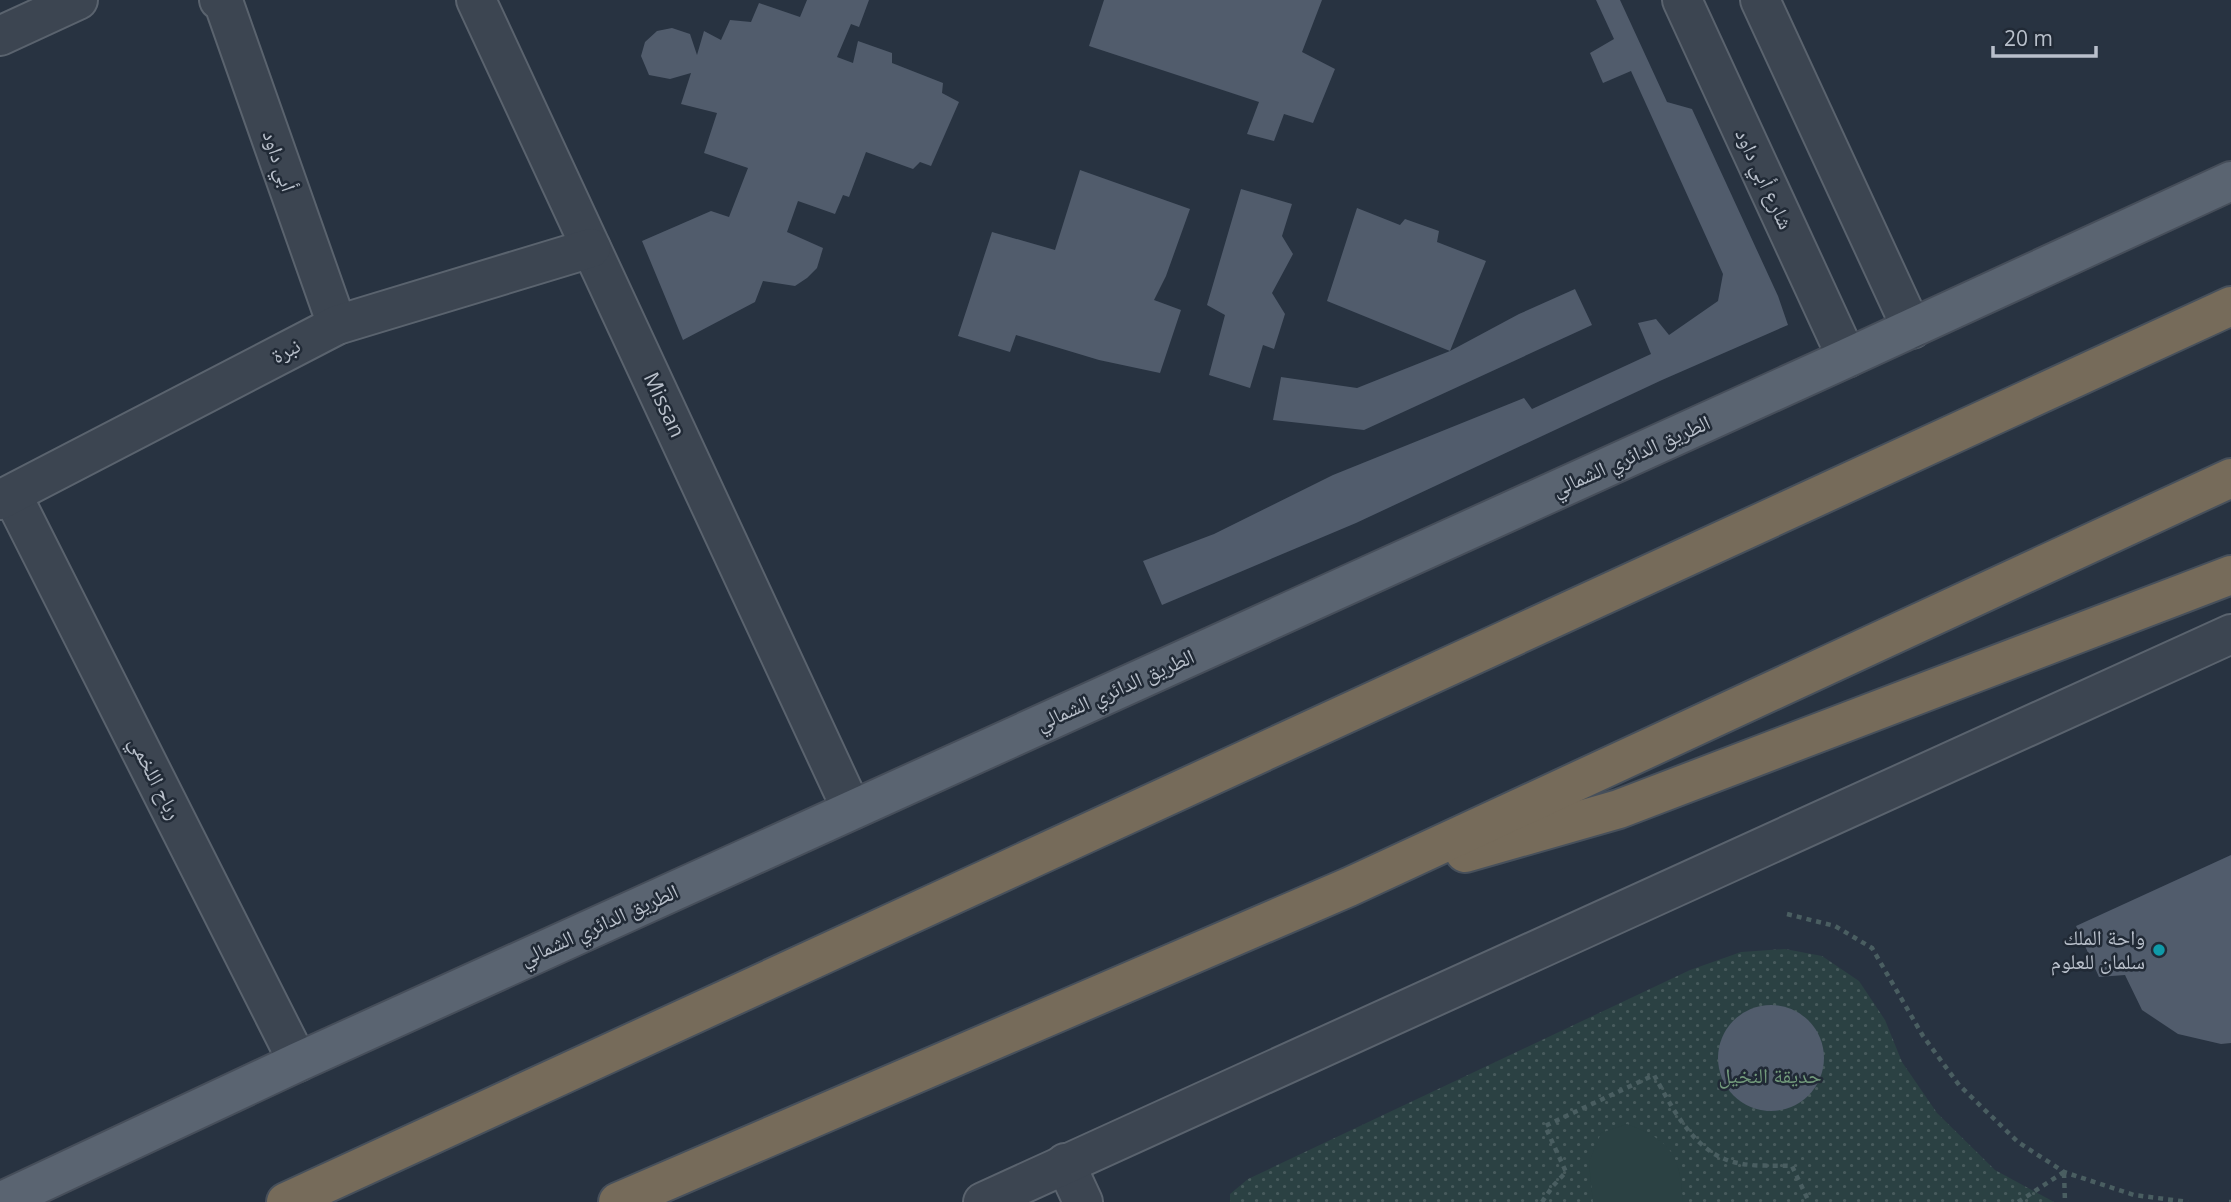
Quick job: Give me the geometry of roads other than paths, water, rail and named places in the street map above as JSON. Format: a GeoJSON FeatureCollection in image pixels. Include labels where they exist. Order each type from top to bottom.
{"type":"FeatureCollection","features":[{"type":"Feature","properties":{"kind":"highway"},"geometry":{"type":"LineString","coordinates":[[286,1202],[2231,306]]}},
{"type":"Feature","properties":{"kind":"highway"},"geometry":{"type":"LineString","coordinates":[[618,1202],[1349,887],[2231,478]]}},
{"type":"Feature","properties":{"kind":"highway"},"geometry":{"type":"LineString","coordinates":[[1349,887],[1619,809],[2231,575]]}},
{"type":"Feature","properties":{"kind":"main road","name":"الطريق الدائري الشمالي"},"geometry":{"type":"LineString","coordinates":[[1,1202],[298,1062],[1912,329],[2231,181]]}},
{"type":"Feature","properties":{"kind":"street"},"geometry":{"type":"LineString","coordinates":[[0,36],[78,0]]}},
{"type":"Feature","properties":{"kind":"street","name":"Missan"},"geometry":{"type":"LineString","coordinates":[[476,0],[852,810]]}},
{"type":"Feature","properties":{"kind":"street","name":"شارع أبي داود"},"geometry":{"type":"LineString","coordinates":[[1682,0],[1847,358]]}},
{"type":"Feature","properties":{"kind":"street"},"geometry":{"type":"LineString","coordinates":[[1760,0],[1912,329]]}},
{"type":"Feature","properties":{"kind":"street","name":"أبي داود"},"geometry":{"type":"LineString","coordinates":[[226,1],[337,325]]}},
{"type":"Feature","properties":{"kind":"street","name":"نبرة"},"geometry":{"type":"LineString","coordinates":[[6,497],[337,325],[591,248]]}},
{"type":"Feature","properties":{"kind":"street","name":"رباح اللخمي"},"geometry":{"type":"LineString","coordinates":[[6,497],[298,1062]]}},
{"type":"Feature","properties":{"kind":"street"},"geometry":{"type":"LineString","coordinates":[[983,1202],[2231,634]]}},
{"type":"Feature","properties":{"kind":"street"},"geometry":{"type":"LineString","coordinates":[[1065,1163],[1083,1202]]}},
{"type":"Feature","properties":{"kind":"place","name":"واحة الملك سلمان للعلوم"},"geometry":{"type":"Point","coordinates":[2159,950]}},
{"type":"Feature","properties":{"kind":"park label","name":"حديقة النخيل"},"geometry":{"type":"Point","coordinates":[1770,1076]}}]}
